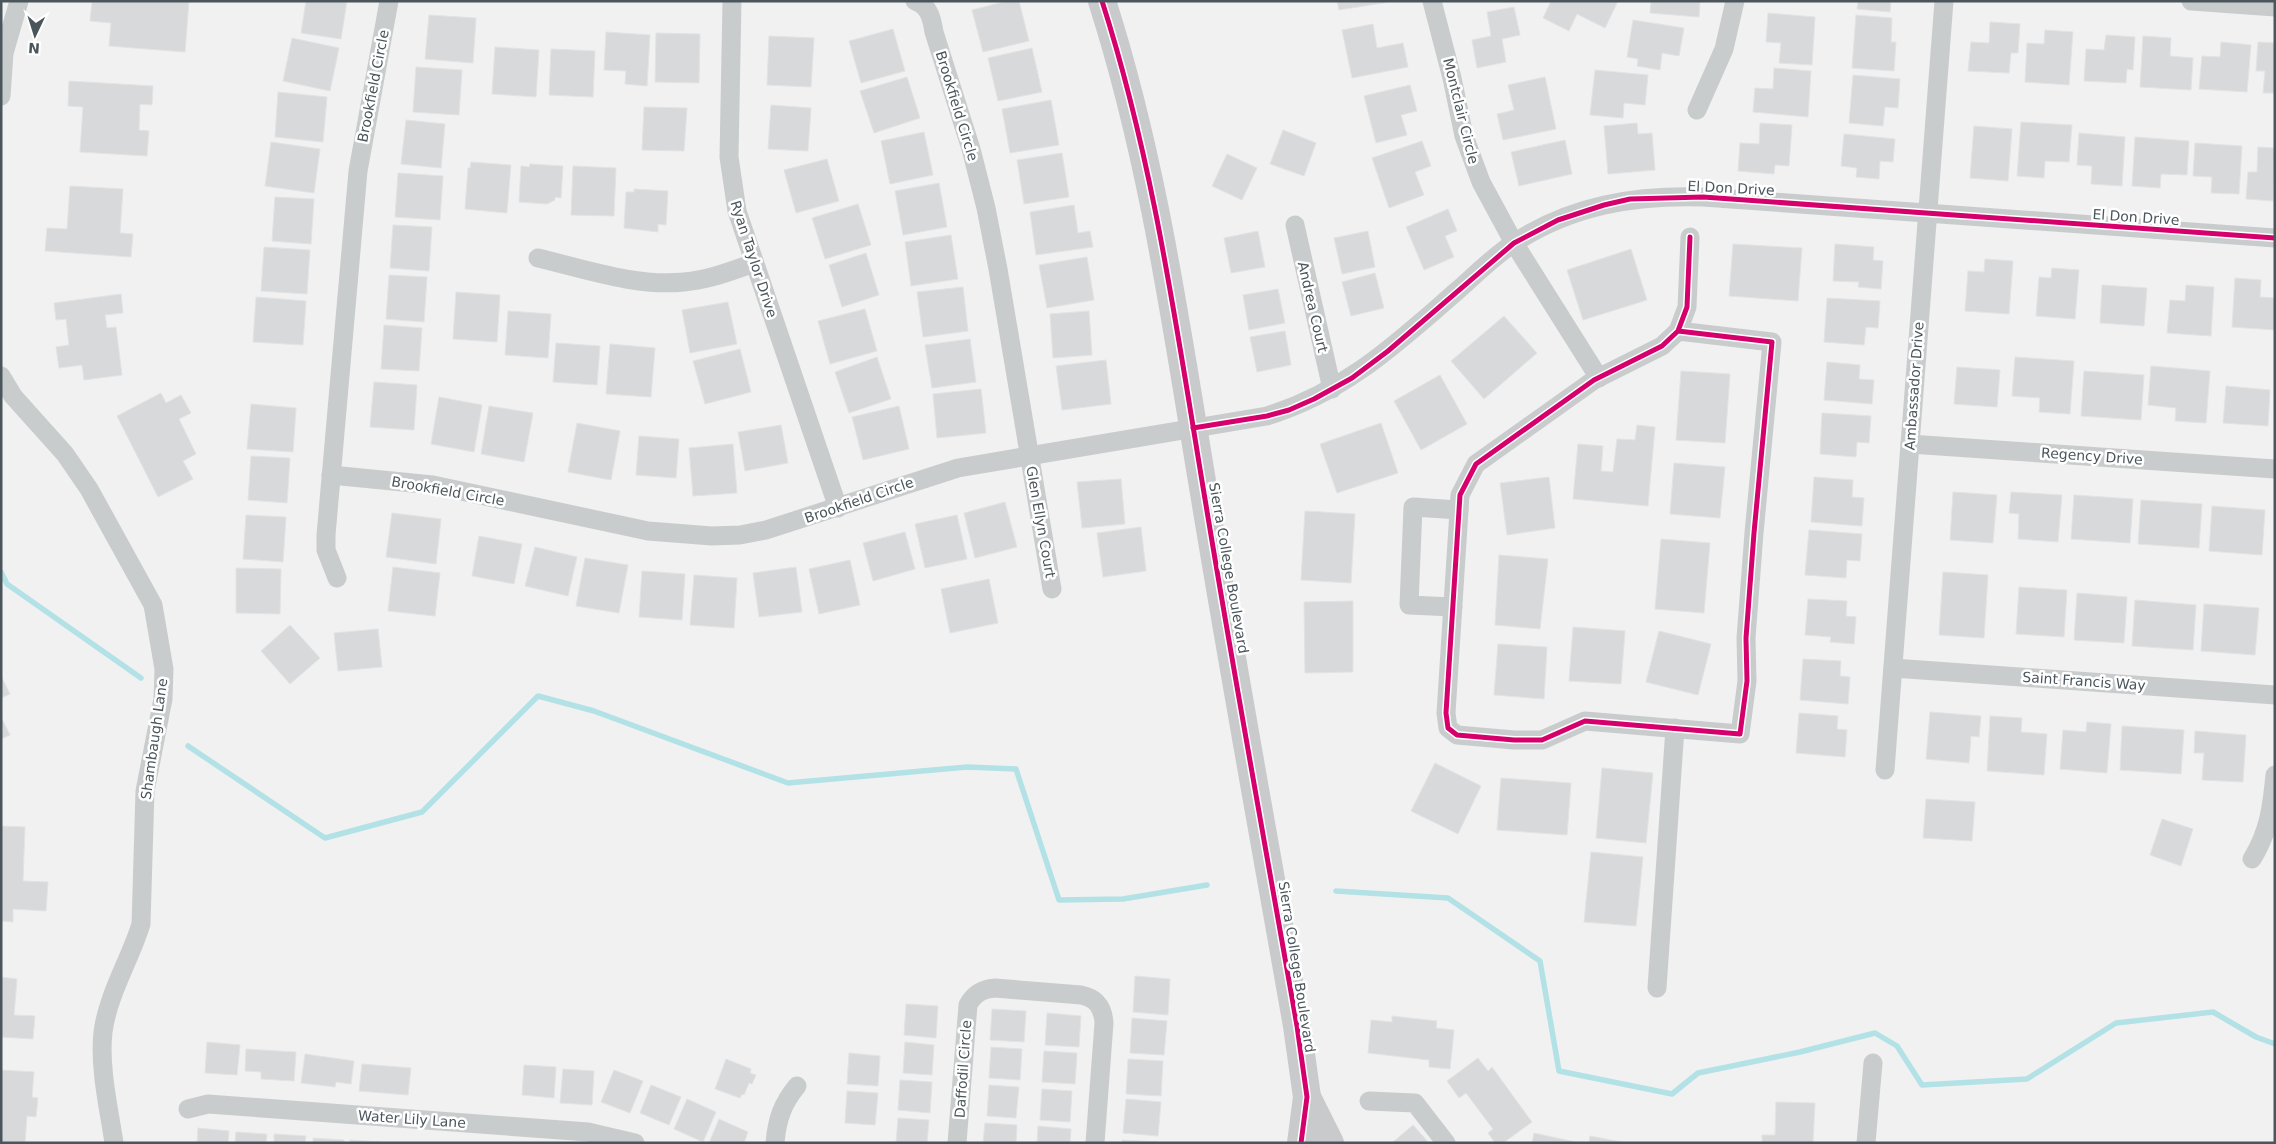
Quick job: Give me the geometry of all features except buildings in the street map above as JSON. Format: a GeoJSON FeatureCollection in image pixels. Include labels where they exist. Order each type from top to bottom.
{"type":"FeatureCollection","features":[{"type":"Feature","properties":{"kind":"main road","name":"Sierra College Boulevard"},"geometry":{"type":"LineString","coordinates":[[1102,1],[1143,149],[1159,224],[1292,997],[1307,1097],[1301,1143]]}},
{"type":"Feature","properties":{"kind":"main road","name":"Sierra College Boulevard"},"geometry":{"type":"LineString","coordinates":[[1307,1097],[1330,1143]]}},
{"type":"Feature","properties":{"kind":"street"},"geometry":{"type":"LineString","coordinates":[[1,96],[4,53],[19,1]]}},
{"type":"Feature","properties":{"kind":"street","name":"Brookfield Circle"},"geometry":{"type":"LineString","coordinates":[[389,1],[359,162],[331,475],[432,485],[648,531],[686,535],[740,535],[775,527],[838,508],[958,468],[1193,428]]}},
{"type":"Feature","properties":{"kind":"street","name":"Ryan Taylor Drive"},"geometry":{"type":"LineString","coordinates":[[732,1],[729,157],[737,211],[838,508]]}},
{"type":"Feature","properties":{"kind":"street","name":"Brookfield Circle"},"geometry":{"type":"LineString","coordinates":[[915,1],[922,3],[932,16],[934,32],[968,140],[984,200],[998,269],[1030,456]]}},
{"type":"Feature","properties":{"kind":"street","name":"Montclair Circle"},"geometry":{"type":"LineString","coordinates":[[1432,1],[1471,159],[1490,203],[1599,378]]}},
{"type":"Feature","properties":{"kind":"street"},"geometry":{"type":"LineString","coordinates":[[1697,110],[1724,48],[1735,1]]}},
{"type":"Feature","properties":{"kind":"street","name":"Ambassador Drive"},"geometry":{"type":"LineString","coordinates":[[1885,770],[1944,1]]}},
{"type":"Feature","properties":{"kind":"street"},"geometry":{"type":"LineString","coordinates":[[2191,1],[2275,8]]}},
{"type":"Feature","properties":{"kind":"street","name":"El Don Drive"},"geometry":{"type":"LineString","coordinates":[[1193,428],[1267,416],[1289,410],[1332,389],[1352,378],[1388,351],[1514,244],[1558,220],[1580,212],[1630,199],[1703,197],[2275,238]]}},
{"type":"Feature","properties":{"kind":"street","name":"Andrea Court"},"geometry":{"type":"LineString","coordinates":[[1295,225],[1332,389]]}},
{"type":"Feature","properties":{"kind":"street"},"geometry":{"type":"LineString","coordinates":[[1678,332],[1772,342],[1746,638],[1747,681],[1740,734],[1585,721],[1542,740],[1514,740],[1457,735],[1448,728],[1446,713],[1460,495],[1476,464],[1599,378],[1662,346],[1678,332],[1687,307],[1690,237]]}},
{"type":"Feature","properties":{"kind":"street"},"geometry":{"type":"LineString","coordinates":[[538,258],[630,279],[665,283],[701,280],[754,263]]}},
{"type":"Feature","properties":{"kind":"street","name":"Shambaugh Lane"},"geometry":{"type":"LineString","coordinates":[[1,376],[13,396],[65,454],[89,489],[153,605],[160,637],[164,669],[163,699],[145,791],[141,924],[136,941],[116,988],[103,1032],[104,1074],[114,1143]]}},
{"type":"Feature","properties":{"kind":"street","name":"Regency Drive"},"geometry":{"type":"LineString","coordinates":[[1910,444],[2275,469]]}},
{"type":"Feature","properties":{"kind":"street","name":"Glen Ellyn Court"},"geometry":{"type":"LineString","coordinates":[[1030,456],[1052,589]]}},
{"type":"Feature","properties":{"kind":"street"},"geometry":{"type":"LineString","coordinates":[[331,475],[326,550],[337,578]]}},
{"type":"Feature","properties":{"kind":"street"},"geometry":{"type":"LineString","coordinates":[[1453,607],[1409,605],[1414,507],[1459,510]]}},
{"type":"Feature","properties":{"kind":"street","name":"Saint Francis Way"},"geometry":{"type":"LineString","coordinates":[[1893,668],[2275,695]]}},
{"type":"Feature","properties":{"kind":"street"},"geometry":{"type":"LineString","coordinates":[[1657,988],[1675,728]]}},
{"type":"Feature","properties":{"kind":"street"},"geometry":{"type":"LineString","coordinates":[[2252,859],[2262,843],[2269,825],[2275,775]]}},
{"type":"Feature","properties":{"kind":"street","name":"Daffodil Circle"},"geometry":{"type":"LineString","coordinates":[[957,1143],[968,1006],[971,1000],[982,991],[995,988],[1081,995],[1093,1000],[1102,1010],[1104,1023],[1095,1143]]}},
{"type":"Feature","properties":{"kind":"street"},"geometry":{"type":"LineString","coordinates":[[1866,1143],[1874,1062]]}},
{"type":"Feature","properties":{"kind":"street"},"geometry":{"type":"LineString","coordinates":[[775,1143],[778,1117],[789,1095],[798,1086]]}},
{"type":"Feature","properties":{"kind":"street"},"geometry":{"type":"LineString","coordinates":[[1369,1101],[1414,1103],[1446,1143]]}},
{"type":"Feature","properties":{"kind":"street","name":"Water Lily Lane"},"geometry":{"type":"LineString","coordinates":[[188,1109],[208,1104],[588,1132],[635,1143]]}},
{"type":"Feature","properties":{"kind":"waterway"},"geometry":{"type":"LineString","coordinates":[[1,572],[7,584],[141,678]]}},
{"type":"Feature","properties":{"kind":"waterway"},"geometry":{"type":"LineString","coordinates":[[188,746],[325,838],[422,812],[538,696],[594,711],[788,783],[967,767],[1016,769],[1059,900],[1123,899],[1207,885]]}},
{"type":"Feature","properties":{"kind":"waterway"},"geometry":{"type":"LineString","coordinates":[[1336,891],[1448,898],[1540,961],[1559,1071],[1672,1094],[1698,1073],[1800,1052],[1875,1033],[1897,1046],[1922,1085],[2027,1079],[2116,1023],[2213,1012],[2256,1037],[2275,1044]]}},
{"type":"Feature","properties":{"kind":"cycle path"},"geometry":{"type":"LineString","coordinates":[[1102,1],[1136,124],[1174,311],[1227,631],[1297,1026],[1307,1097],[1301,1143]]}},
{"type":"Feature","properties":{"kind":"cycle path"},"geometry":{"type":"LineString","coordinates":[[1193,428],[1267,416],[1289,410],[1314,399],[1352,378],[1388,351],[1514,243],[1558,220],[1604,205],[1630,199],[1703,197],[2275,238]]}},
{"type":"Feature","properties":{"kind":"cycle path"},"geometry":{"type":"LineString","coordinates":[[1678,331],[1772,342],[1746,638],[1747,681],[1740,734],[1585,721],[1542,740],[1514,740],[1457,735],[1448,728],[1446,713],[1460,495],[1476,464],[1594,380],[1662,346],[1678,331],[1687,307],[1690,237]]}}]}
